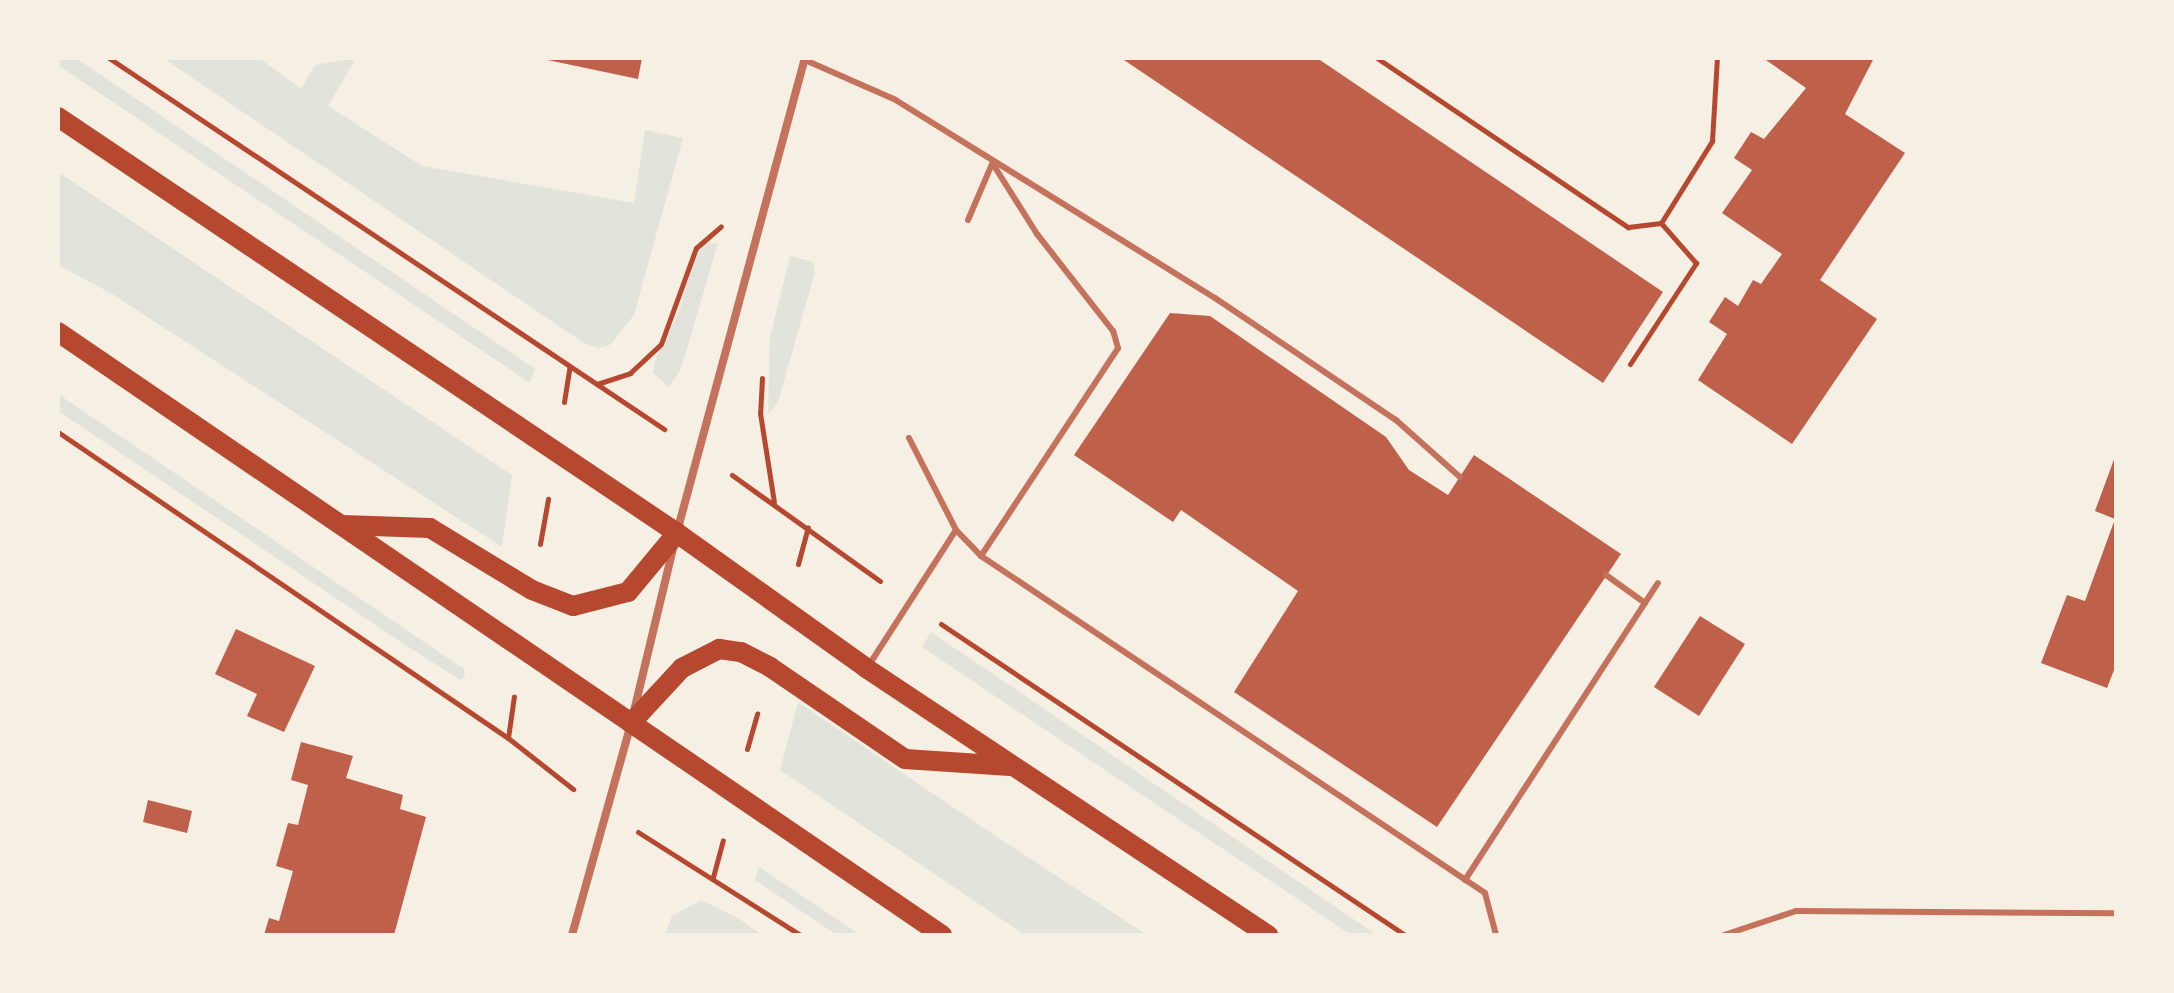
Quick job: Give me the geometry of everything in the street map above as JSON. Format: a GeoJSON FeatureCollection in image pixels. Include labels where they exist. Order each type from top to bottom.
{"type":"FeatureCollection","features":[{"type":"Feature","properties":{"kind":"main road"},"geometry":{"type":"LineString","coordinates":[[58,117],[677,533],[866,668],[1268,935]]}},
{"type":"Feature","properties":{"kind":"main road"},"geometry":{"type":"LineString","coordinates":[[58,332],[942,935]]}},
{"type":"Feature","properties":{"kind":"main road"},"geometry":{"type":"LineString","coordinates":[[343,525],[430,528],[532,590],[573,606],[628,592],[677,533]]}},
{"type":"Feature","properties":{"kind":"main road"},"geometry":{"type":"LineString","coordinates":[[631,723],[682,668],[719,649],[741,652],[770,667],[905,759],[1011,766]]}},
{"type":"Feature","properties":{"kind":"street"},"geometry":{"type":"LineString","coordinates":[[572,935],[631,723],[677,533],[805,59]]}},
{"type":"Feature","properties":{"kind":"lane"},"geometry":{"type":"LineString","coordinates":[[805,59],[894,99],[992,164],[1215,298],[1396,420],[1460,477]]}},
{"type":"Feature","properties":{"kind":"lane"},"geometry":{"type":"LineString","coordinates":[[968,220],[992,164]]}},
{"type":"Feature","properties":{"kind":"lane"},"geometry":{"type":"LineString","coordinates":[[981,556],[1118,348],[1113,331],[1037,234],[992,164]]}},
{"type":"Feature","properties":{"kind":"lane"},"geometry":{"type":"LineString","coordinates":[[909,438],[956,530],[981,556],[1485,893],[1496,935]]}},
{"type":"Feature","properties":{"kind":"lane"},"geometry":{"type":"LineString","coordinates":[[866,668],[956,530]]}},
{"type":"Feature","properties":{"kind":"lane"},"geometry":{"type":"LineString","coordinates":[[1606,575],[1645,603]]}},
{"type":"Feature","properties":{"kind":"lane"},"geometry":{"type":"LineString","coordinates":[[1465,880],[1658,583]]}},
{"type":"Feature","properties":{"kind":"lane"},"geometry":{"type":"LineString","coordinates":[[1724,935],[1796,911],[2116,913]]}},
{"type":"Feature","properties":{"kind":"path"},"geometry":{"type":"LineString","coordinates":[[109,58],[633,408]]}},
{"type":"Feature","properties":{"kind":"path"},"geometry":{"type":"LineString","coordinates":[[1377,58],[1628,227],[1661,223]]}},
{"type":"Feature","properties":{"kind":"path"},"geometry":{"type":"LineString","coordinates":[[1661,223],[1712,141],[1717,58]]}},
{"type":"Feature","properties":{"kind":"path"},"geometry":{"type":"LineString","coordinates":[[1630,364],[1696,263],[1661,223]]}},
{"type":"Feature","properties":{"kind":"path"},"geometry":{"type":"LineString","coordinates":[[597,384],[630,373],[661,344],[696,248],[724,224]]}},
{"type":"Feature","properties":{"kind":"path"},"geometry":{"type":"LineString","coordinates":[[564,401],[570,366]]}},
{"type":"Feature","properties":{"kind":"path"},"geometry":{"type":"LineString","coordinates":[[763,367],[760,413],[774,503]]}},
{"type":"Feature","properties":{"kind":"path"},"geometry":{"type":"LineString","coordinates":[[58,432],[508,738],[570,787]]}},
{"type":"Feature","properties":{"kind":"path"},"geometry":{"type":"LineString","coordinates":[[755,490],[909,602],[1405,935]]}},
{"type":"Feature","properties":{"kind":"path"},"geometry":{"type":"LineString","coordinates":[[538,555],[547,500]]}},
{"type":"Feature","properties":{"kind":"path"},"geometry":{"type":"LineString","coordinates":[[799,560],[808,527]]}},
{"type":"Feature","properties":{"kind":"path"},"geometry":{"type":"LineString","coordinates":[[508,738],[515,695]]}},
{"type":"Feature","properties":{"kind":"path"},"geometry":{"type":"LineString","coordinates":[[713,877],[722,842]]}},
{"type":"Feature","properties":{"kind":"path"},"geometry":{"type":"LineString","coordinates":[[661,847],[713,877],[800,935]]}},
{"type":"Feature","properties":{"kind":"shaded area"},"geometry":{"type":"Polygon","coordinates":[[[58,58],[76,58],[535,369],[530,383],[58,65],[58,58]]]}},
{"type":"Feature","properties":{"kind":"shaded area"},"geometry":{"type":"Polygon","coordinates":[[[163,58],[259,58],[301,89],[315,65],[356,58],[328,106],[422,166],[634,203],[645,130],[683,138],[634,315],[610,345],[598,348],[584,343],[163,58]]]}},
{"type":"Feature","properties":{"kind":"shaded area"},"geometry":{"type":"Polygon","coordinates":[[[58,172],[512,475],[502,547],[112,294],[58,265],[58,172]]]}},
{"type":"Feature","properties":{"kind":"shaded area"},"geometry":{"type":"Polygon","coordinates":[[[718,243],[681,369],[669,387],[653,373],[656,358],[679,312],[696,255],[706,244],[718,243]]]}},
{"type":"Feature","properties":{"kind":"shaded area"},"geometry":{"type":"Polygon","coordinates":[[[790,256],[813,262],[815,272],[778,402],[768,415],[770,337],[790,256]]]}},
{"type":"Feature","properties":{"kind":"shaded area"},"geometry":{"type":"Polygon","coordinates":[[[58,394],[464,669],[465,678],[460,680],[401,642],[58,411],[58,394]]]}},
{"type":"Feature","properties":{"kind":"shaded area"},"geometry":{"type":"Polygon","coordinates":[[[931,632],[1377,935],[1351,935],[922,647],[931,632]]]}},
{"type":"Feature","properties":{"kind":"shaded area"},"geometry":{"type":"Polygon","coordinates":[[[798,702],[1147,935],[1025,935],[780,770],[798,702]]]}},
{"type":"Feature","properties":{"kind":"shaded area"},"geometry":{"type":"Polygon","coordinates":[[[759,867],[860,935],[837,935],[755,880],[759,867]]]}},
{"type":"Feature","properties":{"kind":"shaded area"},"geometry":{"type":"Polygon","coordinates":[[[701,900],[738,918],[762,935],[665,935],[672,916],[701,900]]]}},
{"type":"Feature","properties":{"kind":"building"},"geometry":{"type":"Polygon","coordinates":[[[538,58],[642,58],[638,79],[538,58]]]}},
{"type":"Feature","properties":{"kind":"building"},"geometry":{"type":"Polygon","coordinates":[[[1121,58],[1317,58],[1663,292],[1603,383],[1121,58]]]}},
{"type":"Feature","properties":{"kind":"building"},"geometry":{"type":"Polygon","coordinates":[[[1763,58],[1874,58],[1845,114],[1905,153],[1820,280],[1877,319],[1792,444],[1698,380],[1727,334],[1709,322],[1725,297],[1738,306],[1753,280],[1761,284],[1782,254],[1722,213],[1752,170],[1734,158],[1751,132],[1764,139],[1806,88],[1763,58]]]}},
{"type":"Feature","properties":{"kind":"building"},"geometry":{"type":"Polygon","coordinates":[[[1170,313],[1210,316],[1386,437],[1409,470],[1448,495],[1474,455],[1621,554],[1437,827],[1234,692],[1298,591],[1181,510],[1173,522],[1074,455],[1170,313]]]}},
{"type":"Feature","properties":{"kind":"building"},"geometry":{"type":"Polygon","coordinates":[[[2116,454],[2116,665],[2107,688],[2041,663],[2067,595],[2085,601],[2115,519],[2095,511],[2116,454]]]}},
{"type":"Feature","properties":{"kind":"building"},"geometry":{"type":"Polygon","coordinates":[[[1700,616],[1745,644],[1699,716],[1654,687],[1700,616]]]}},
{"type":"Feature","properties":{"kind":"building"},"geometry":{"type":"Polygon","coordinates":[[[236,629],[315,666],[284,732],[247,716],[257,694],[215,674],[236,629]]]}},
{"type":"Feature","properties":{"kind":"building"},"geometry":{"type":"Polygon","coordinates":[[[301,742],[353,756],[346,778],[403,795],[400,809],[426,817],[394,935],[264,935],[269,918],[279,921],[293,871],[276,866],[288,823],[298,825],[308,785],[291,780],[301,742]]]}},
{"type":"Feature","properties":{"kind":"building"},"geometry":{"type":"Polygon","coordinates":[[[148,800],[192,811],[187,833],[143,822],[148,800]]]}}]}
